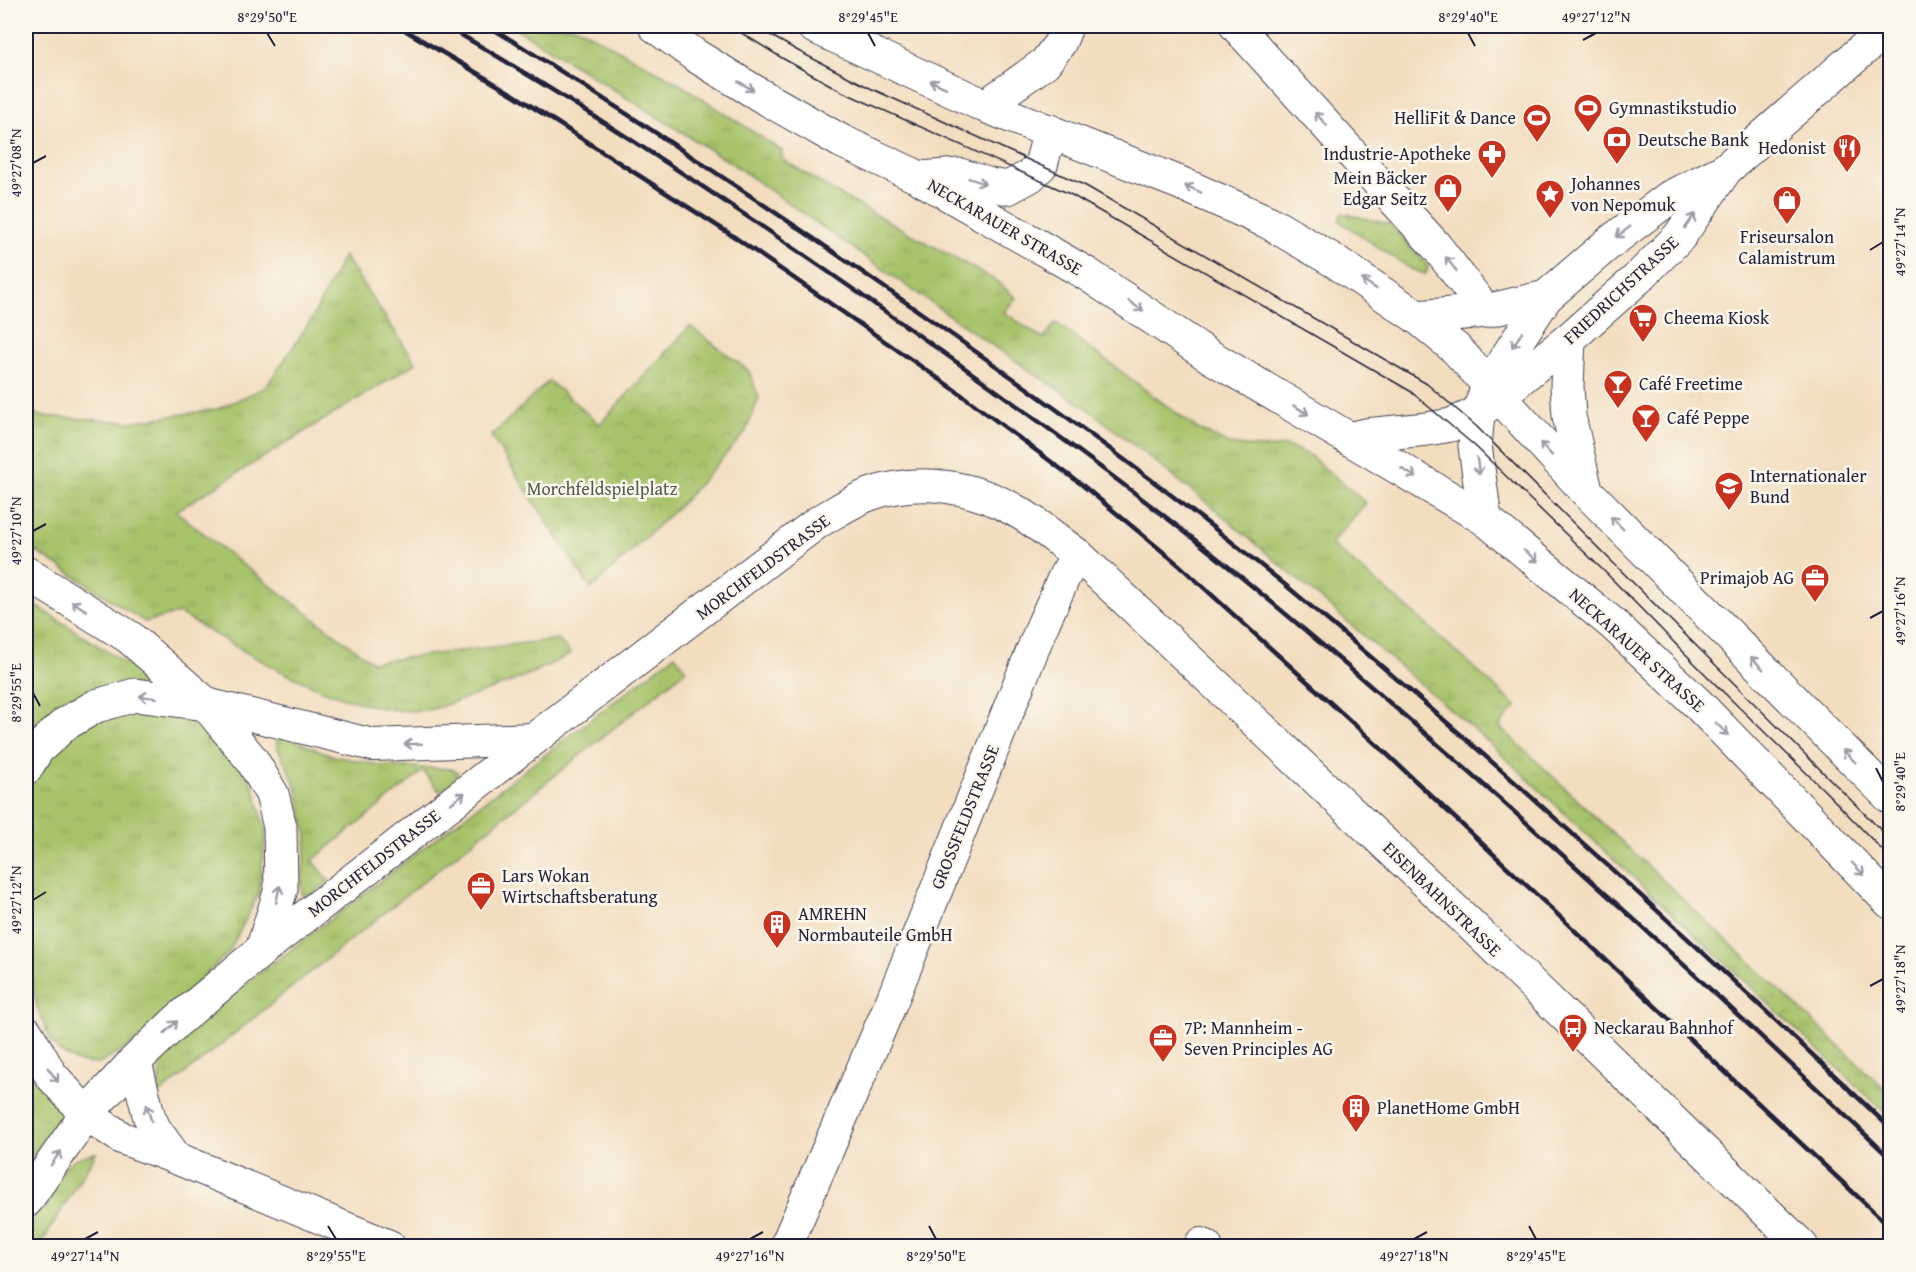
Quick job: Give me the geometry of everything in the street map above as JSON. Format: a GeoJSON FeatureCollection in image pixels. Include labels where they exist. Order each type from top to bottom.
{"type":"FeatureCollection","features":[{"type":"Feature","properties":{"kind":"main road","name":"NECKARAUER STRASSE"},"geometry":{"type":"LineString","coordinates":[[655,26],[696,56],[760,95],[841,141],[920,178],[1087,274],[1211,357],[1485,519],[1613,624],[1680,687],[1890,902]]}},
{"type":"Feature","properties":{"kind":"main road"},"geometry":{"type":"LineString","coordinates":[[813,26],[985,106],[1180,183],[1268,222],[1336,262],[1417,317],[1456,349],[1489,398],[1533,436],[1890,797]]}},
{"type":"Feature","properties":{"kind":"main road","name":"FRIEDRICHSTRASSE"},"geometry":{"type":"LineString","coordinates":[[1485,519],[1475,446],[1489,398],[1546,297],[1609,243],[1670,197],[1726,169],[1890,27]]}},
{"type":"Feature","properties":{"kind":"main road"},"geometry":{"type":"LineString","coordinates":[[920,178],[960,175],[990,185],[1008,188],[1030,176],[1041,165],[1050,131]]}},
{"type":"Feature","properties":{"kind":"main road","name":"FRIEDRICHSTRASSE"},"geometry":{"type":"LineString","coordinates":[[1489,398],[1569,339],[1637,279],[1679,237],[1726,169]]}},
{"type":"Feature","properties":{"kind":"main road"},"geometry":{"type":"LineString","coordinates":[[1417,317],[1486,310],[1546,297]]}},
{"type":"Feature","properties":{"kind":"main road"},"geometry":{"type":"LineString","coordinates":[[1569,339],[1567,386],[1569,416],[1586,491]]}},
{"type":"Feature","properties":{"kind":"main road"},"geometry":{"type":"LineString","coordinates":[[1350,439],[1451,425],[1489,398]]}},
{"type":"Feature","properties":{"kind":"main road","name":"MORCHFELDSTRASSE"},"geometry":{"type":"LineString","coordinates":[[26,573],[129,637],[206,704],[252,760],[272,794],[280,827],[281,889],[262,950],[135,1061],[86,1114],[26,1201]]}},
{"type":"Feature","properties":{"kind":"main road"},"geometry":{"type":"LineString","coordinates":[[26,768],[37,750],[65,724],[96,706],[135,695],[206,704]]}},
{"type":"Feature","properties":{"kind":"main road"},"geometry":{"type":"LineString","coordinates":[[26,1032],[51,1075],[86,1114]]}},
{"type":"Feature","properties":{"kind":"street"},"geometry":{"type":"LineString","coordinates":[[985,106],[1045,63],[1060,43],[1066,26]]}},
{"type":"Feature","properties":{"kind":"street"},"geometry":{"type":"LineString","coordinates":[[1236,26],[1436,246],[1486,310]]}},
{"type":"Feature","properties":{"kind":"street","name":"MORCHFELDSTRASSE"},"geometry":{"type":"LineString","coordinates":[[262,950],[818,522],[870,494],[907,486],[949,486],[987,496],[1019,512],[1078,555]]}},
{"type":"Feature","properties":{"kind":"street","name":"GROSSFELDSTRASSE"},"geometry":{"type":"LineString","coordinates":[[786,1246],[891,1003],[1042,624],[1065,575],[1078,555]]}},
{"type":"Feature","properties":{"kind":"street","name":"EISENBAHNSTRASSE"},"geometry":{"type":"LineString","coordinates":[[1078,555],[1471,925],[1528,983],[1802,1246]]}},
{"type":"Feature","properties":{"kind":"street"},"geometry":{"type":"LineString","coordinates":[[206,704],[373,745],[534,739]]}},
{"type":"Feature","properties":{"kind":"street"},"geometry":{"type":"LineString","coordinates":[[469,742],[486,777]]}},
{"type":"Feature","properties":{"kind":"street"},"geometry":{"type":"LineString","coordinates":[[135,1061],[154,1129],[176,1158]]}},
{"type":"Feature","properties":{"kind":"street"},"geometry":{"type":"LineString","coordinates":[[86,1114],[122,1138],[389,1246]]}},
{"type":"Feature","properties":{"kind":"street"},"geometry":{"type":"LineString","coordinates":[[1200,1246],[1201,1244],[1206,1246]]}},
{"type":"Feature","properties":{"kind":"green space"},"geometry":{"type":"Polygon","coordinates":[[[512,26],[575,26],[680,84],[782,151],[782,159],[838,194],[995,280],[1016,298],[1004,312],[1043,339],[1056,323],[1198,429],[1229,444],[1263,448],[1287,446],[1308,454],[1366,503],[1331,544],[1418,617],[1516,706],[1499,726],[1890,1094],[1890,1117],[1485,739],[1216,510],[1088,409],[993,346],[728,161],[512,26]]]}},
{"type":"Feature","properties":{"kind":"green space"},"geometry":{"type":"Polygon","coordinates":[[[1342,213],[1392,225],[1428,267],[1426,274],[1411,269],[1339,221],[1342,213]]]}},
{"type":"Feature","properties":{"kind":"green space"},"geometry":{"type":"Polygon","coordinates":[[[344,256],[416,363],[176,511],[234,558],[372,662],[558,639],[571,654],[501,686],[438,708],[395,710],[363,704],[331,693],[265,663],[179,613],[145,622],[26,545],[26,410],[41,416],[130,422],[218,409],[266,387],[311,320],[344,256]]]}},
{"type":"Feature","properties":{"kind":"green space","name":"Morchfeldspielplatz"},"geometry":{"type":"Polygon","coordinates":[[[690,326],[749,371],[759,398],[745,433],[683,502],[591,589],[491,436],[549,381],[600,424],[690,326]]]}},
{"type":"Feature","properties":{"kind":"green space"},"geometry":{"type":"Polygon","coordinates":[[[26,599],[154,682],[221,740],[253,785],[266,831],[259,893],[229,952],[132,1045],[99,1064],[77,1062],[59,1051],[51,1041],[37,1008],[30,970],[26,906],[26,599]]]}},
{"type":"Feature","properties":{"kind":"green space"},"geometry":{"type":"Polygon","coordinates":[[[675,655],[686,670],[158,1095],[160,1063],[182,1033],[675,655]]]}},
{"type":"Feature","properties":{"kind":"green space"},"geometry":{"type":"Polygon","coordinates":[[[283,736],[334,756],[384,766],[453,769],[458,772],[455,780],[440,792],[423,771],[313,860],[329,881],[311,895],[302,895],[307,837],[296,786],[277,746],[276,738],[283,736]]]}},
{"type":"Feature","properties":{"kind":"green space"},"geometry":{"type":"Polygon","coordinates":[[[26,1059],[66,1112],[26,1169],[26,1059]]]}},
{"type":"Feature","properties":{"kind":"green space"},"geometry":{"type":"Polygon","coordinates":[[[96,1153],[40,1246],[26,1246],[36,1213],[58,1176],[73,1160],[96,1153]]]}},
{"type":"Feature","properties":{"kind":"tram line"},"geometry":{"type":"LineString","coordinates":[[730,26],[843,92],[1070,194],[1410,391],[1475,446],[1607,574],[1890,858]]}},
{"type":"Feature","properties":{"kind":"tram line"},"geometry":{"type":"LineString","coordinates":[[754,26],[870,88],[1086,186],[1427,384],[1476,426],[1890,839]]}},
{"type":"Feature","properties":{"kind":"railway"},"geometry":{"type":"LineString","coordinates":[[398,26],[514,95],[733,236],[955,390],[1081,484],[1179,565],[1389,756],[1890,1227]]}},
{"type":"Feature","properties":{"kind":"railway"},"geometry":{"type":"LineString","coordinates":[[446,26],[591,114],[780,239],[1016,404],[1200,544],[1336,656],[1522,818],[1734,1011],[1890,1158]]}},
{"type":"Feature","properties":{"kind":"railway"},"geometry":{"type":"LineString","coordinates":[[488,26],[554,66],[851,264],[983,356],[1189,508],[1289,588],[1519,786],[1669,921],[1890,1128]]}},
{"type":"Feature","properties":{"kind":"place","name":"Gymnastikstudio"},"geometry":{"type":"Point","coordinates":[1588,134]}},
{"type":"Feature","properties":{"kind":"place","name":"HelliFit & Dance"},"geometry":{"type":"Point","coordinates":[1537,144]}},
{"type":"Feature","properties":{"kind":"place","name":"Deutsche Bank"},"geometry":{"type":"Point","coordinates":[1617,166]}},
{"type":"Feature","properties":{"kind":"place","name":"Hedonist"},"geometry":{"type":"Point","coordinates":[1847,174]}},
{"type":"Feature","properties":{"kind":"place","name":"Industrie-Apotheke"},"geometry":{"type":"Point","coordinates":[1492,180]}},
{"type":"Feature","properties":{"kind":"place","name":"Mein Bäcker Edgar Seitz"},"geometry":{"type":"Point","coordinates":[1448,214]}},
{"type":"Feature","properties":{"kind":"place","name":"Johannes von Nepomuk"},"geometry":{"type":"Point","coordinates":[1550,220]}},
{"type":"Feature","properties":{"kind":"place","name":"Friseursalon Calamistrum"},"geometry":{"type":"Point","coordinates":[1787,226]}},
{"type":"Feature","properties":{"kind":"place","name":"Cheema Kiosk"},"geometry":{"type":"Point","coordinates":[1643,344]}},
{"type":"Feature","properties":{"kind":"place","name":"Café Freetime"},"geometry":{"type":"Point","coordinates":[1618,410]}},
{"type":"Feature","properties":{"kind":"place","name":"Café Peppe"},"geometry":{"type":"Point","coordinates":[1646,444]}},
{"type":"Feature","properties":{"kind":"place","name":"Internationaler Bund"},"geometry":{"type":"Point","coordinates":[1729,512]}},
{"type":"Feature","properties":{"kind":"place","name":"Primajob AG"},"geometry":{"type":"Point","coordinates":[1815,604]}},
{"type":"Feature","properties":{"kind":"place","name":"Lars Wokan Wirtschaftsberatung"},"geometry":{"type":"Point","coordinates":[481,912]}},
{"type":"Feature","properties":{"kind":"place","name":"AMREHN Normbauteile GmbH"},"geometry":{"type":"Point","coordinates":[777,950]}},
{"type":"Feature","properties":{"kind":"place","name":"Neckarau Bahnhof"},"geometry":{"type":"Point","coordinates":[1573,1054]}},
{"type":"Feature","properties":{"kind":"place","name":"7P: Mannheim - Seven Principles AG"},"geometry":{"type":"Point","coordinates":[1163,1064]}},
{"type":"Feature","properties":{"kind":"place","name":"PlanetHome GmbH"},"geometry":{"type":"Point","coordinates":[1356,1134]}}]}
